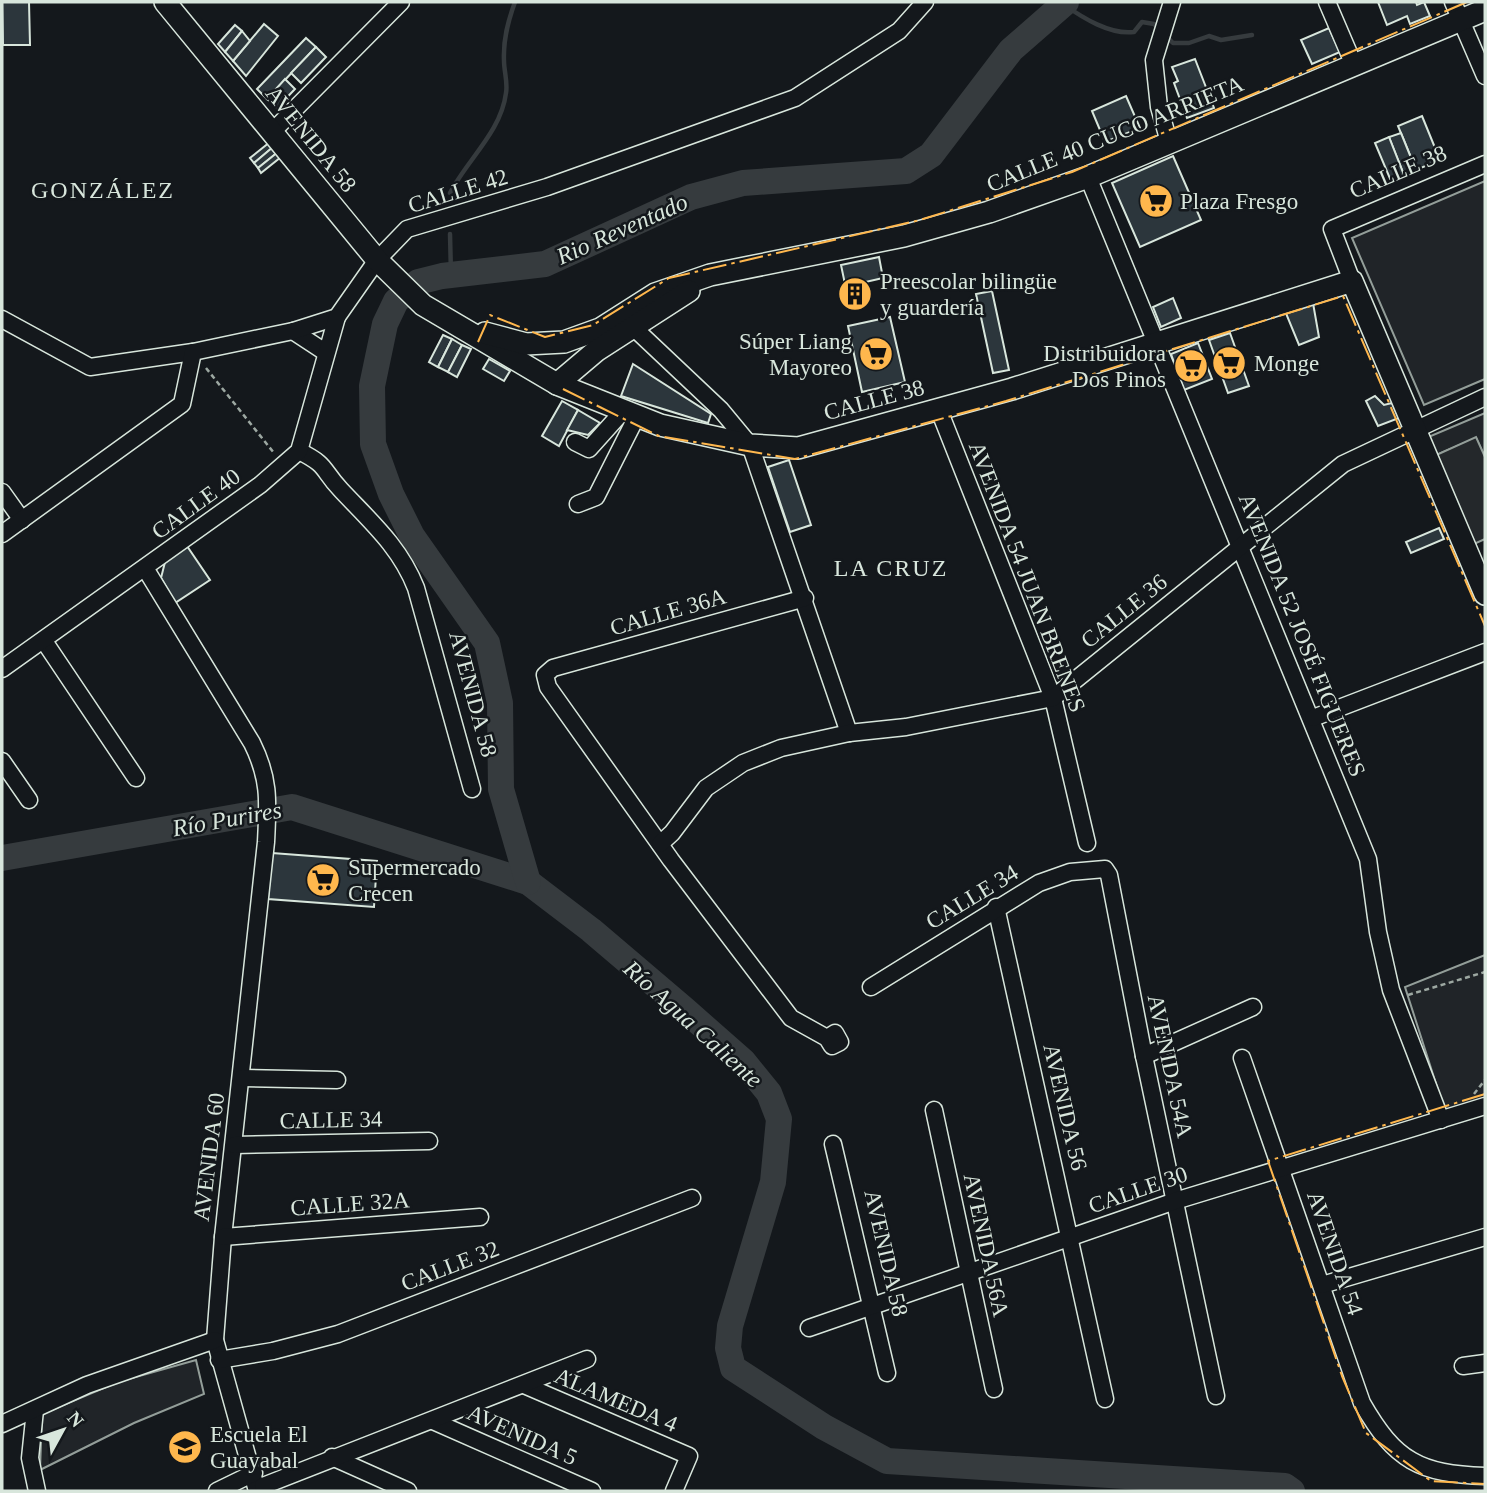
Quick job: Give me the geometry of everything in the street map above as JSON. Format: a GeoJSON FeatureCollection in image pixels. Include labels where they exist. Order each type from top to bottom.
{"type":"FeatureCollection","features":[{"type":"Feature","properties":{"kind":"main road","name":"AVENIDA 58"},"geometry":{"type":"LineString","coordinates":[[165,2],[382,266],[420,303]]}},
{"type":"Feature","properties":{"kind":"main road","name":"CALLE 40 CUCO ARRIETA"},"geometry":{"type":"LineString","coordinates":[[710,275],[904,236],[989,212],[1088,177],[1354,65],[1457,11],[1485,10]]}},
{"type":"Feature","properties":{"kind":"main road"},"geometry":{"type":"LineString","coordinates":[[420,303],[503,339],[549,344],[564,342],[600,329],[655,294],[710,275]]}},
{"type":"Feature","properties":{"kind":"main road"},"geometry":{"type":"LineString","coordinates":[[557,384],[577,365],[710,275]]}},
{"type":"Feature","properties":{"kind":"main road"},"geometry":{"type":"LineString","coordinates":[[1352,281],[1485,594]]}},
{"type":"Feature","properties":{"kind":"main road","name":"CALLE 38"},"geometry":{"type":"LineString","coordinates":[[420,303],[557,384],[660,425],[750,445],[798,448],[939,410],[1352,281]]}},
{"type":"Feature","properties":{"kind":"street"},"geometry":{"type":"LineString","coordinates":[[272,132],[401,2]]}},
{"type":"Feature","properties":{"kind":"street","name":"CALLE 42"},"geometry":{"type":"LineString","coordinates":[[337,317],[382,266],[407,229],[547,187],[795,98],[899,31],[925,2]]}},
{"type":"Feature","properties":{"kind":"street"},"geometry":{"type":"LineString","coordinates":[[1170,142],[1159,107],[1154,60],[1172,2]]}},
{"type":"Feature","properties":{"kind":"street"},"geometry":{"type":"LineString","coordinates":[[1326,2],[1354,65]]}},
{"type":"Feature","properties":{"kind":"street"},"geometry":{"type":"LineString","coordinates":[[1457,11],[1485,76]]}},
{"type":"Feature","properties":{"kind":"street","name":"CALLE 38"},"geometry":{"type":"LineString","coordinates":[[1352,281],[1332,229],[1485,164]]}},
{"type":"Feature","properties":{"kind":"street","name":"AVENIDA 52 JOSÉ FIGUERES"},"geometry":{"type":"LineString","coordinates":[[1088,177],[1313,718],[1371,866],[1378,932],[1394,999],[1441,1120]]}},
{"type":"Feature","properties":{"kind":"street"},"geometry":{"type":"LineString","coordinates":[[2,319],[90,367],[192,352],[293,331],[337,317]]}},
{"type":"Feature","properties":{"kind":"street"},"geometry":{"type":"LineString","coordinates":[[299,451],[337,317]]}},
{"type":"Feature","properties":{"kind":"street"},"geometry":{"type":"LineString","coordinates":[[633,327],[721,410],[750,445],[805,598],[849,733]]}},
{"type":"Feature","properties":{"kind":"street"},"geometry":{"type":"LineString","coordinates":[[293,331],[325,352]]}},
{"type":"Feature","properties":{"kind":"street"},"geometry":{"type":"LineString","coordinates":[[2,534],[182,404],[192,352]]}},
{"type":"Feature","properties":{"kind":"street","name":"CALLE 36"},"geometry":{"type":"LineString","coordinates":[[660,844],[672,833],[706,788],[743,763],[781,748],[849,733],[906,727],[1053,698],[1343,464],[1485,397]]}},
{"type":"Feature","properties":{"kind":"street","name":"AVENIDA 54 JUAN BRENES"},"geometry":{"type":"LineString","coordinates":[[939,410],[1053,698],[1087,843]]}},
{"type":"Feature","properties":{"kind":"street"},"geometry":{"type":"LineString","coordinates":[[575,442],[589,449],[630,413]]}},
{"type":"Feature","properties":{"kind":"street"},"geometry":{"type":"LineString","coordinates":[[578,505],[596,498],[630,413]]}},
{"type":"Feature","properties":{"kind":"street","name":"CALLE 40"},"geometry":{"type":"LineString","coordinates":[[2,669],[260,485],[299,451]]}},
{"type":"Feature","properties":{"kind":"street","name":"AVENIDA 58"},"geometry":{"type":"LineString","coordinates":[[299,451],[322,462],[339,488],[384,534],[407,565],[416,588],[472,789]]}},
{"type":"Feature","properties":{"kind":"street"},"geometry":{"type":"LineString","coordinates":[[2,492],[22,520]]}},
{"type":"Feature","properties":{"kind":"street","name":"AVENIDA 60"},"geometry":{"type":"LineString","coordinates":[[145,568],[252,743],[264,768],[268,792],[266,842],[223,1237],[215,1340],[219,1360],[260,1485]]}},
{"type":"Feature","properties":{"kind":"street","name":"CALLE 36A"},"geometry":{"type":"LineString","coordinates":[[660,844],[548,687],[545,675],[553,668],[805,598]]}},
{"type":"Feature","properties":{"kind":"street"},"geometry":{"type":"LineString","coordinates":[[44,641],[136,778]]}},
{"type":"Feature","properties":{"kind":"street"},"geometry":{"type":"LineString","coordinates":[[1313,718],[1485,652]]}},
{"type":"Feature","properties":{"kind":"street"},"geometry":{"type":"LineString","coordinates":[[2,761],[29,800]]}},
{"type":"Feature","properties":{"kind":"street"},"geometry":{"type":"LineString","coordinates":[[660,844],[791,1018],[827,1038]]}},
{"type":"Feature","properties":{"kind":"street","name":"CALLE 34"},"geometry":{"type":"LineString","coordinates":[[871,986],[1039,883],[1070,872],[1104,869]]}},
{"type":"Feature","properties":{"kind":"street","name":"AVENIDA 54A"},"geometry":{"type":"LineString","coordinates":[[1104,869],[1109,874],[1143,1056],[1216,1396]]}},
{"type":"Feature","properties":{"kind":"street","name":"AVENIDA 56"},"geometry":{"type":"LineString","coordinates":[[996,907],[1105,1399]]}},
{"type":"Feature","properties":{"kind":"street"},"geometry":{"type":"LineString","coordinates":[[1143,1056],[1253,1007]]}},
{"type":"Feature","properties":{"kind":"street","name":"AVENIDA 54"},"geometry":{"type":"LineString","coordinates":[[1242,1058],[1282,1166],[1362,1403],[1378,1431],[1400,1454],[1421,1466],[1445,1475],[1485,1476]]}},
{"type":"Feature","properties":{"kind":"street"},"geometry":{"type":"LineString","coordinates":[[242,1078],[337,1080]]}},
{"type":"Feature","properties":{"kind":"street","name":"CALLE 30"},"geometry":{"type":"LineString","coordinates":[[809,1328],[1282,1166],[1485,1107]]}},
{"type":"Feature","properties":{"kind":"street","name":"AVENIDA 56A"},"geometry":{"type":"LineString","coordinates":[[934,1110],[994,1389]]}},
{"type":"Feature","properties":{"kind":"street","name":"CALLE 34"},"geometry":{"type":"LineString","coordinates":[[234,1145],[429,1141]]}},
{"type":"Feature","properties":{"kind":"street","name":"AVENIDA 58"},"geometry":{"type":"LineString","coordinates":[[833,1144],[887,1373]]}},
{"type":"Feature","properties":{"kind":"street","name":"CALLE 32"},"geometry":{"type":"LineString","coordinates":[[219,1360],[273,1351],[338,1334],[692,1198]]}},
{"type":"Feature","properties":{"kind":"street","name":"CALLE 32A"},"geometry":{"type":"LineString","coordinates":[[223,1237],[480,1217]]}},
{"type":"Feature","properties":{"kind":"street"},"geometry":{"type":"LineString","coordinates":[[1322,1284],[1485,1237]]}},
{"type":"Feature","properties":{"kind":"street"},"geometry":{"type":"LineString","coordinates":[[2,1424],[87,1385],[215,1340]]}},
{"type":"Feature","properties":{"kind":"street"},"geometry":{"type":"LineString","coordinates":[[217,1491],[260,1485],[433,1421],[587,1359]]}},
{"type":"Feature","properties":{"kind":"street"},"geometry":{"type":"LineString","coordinates":[[1463,1366],[1485,1363]]}},
{"type":"Feature","properties":{"kind":"street","name":"ALAMEDA 4"},"geometry":{"type":"LineString","coordinates":[[524,1385],[689,1457],[674,1491]]}},
{"type":"Feature","properties":{"kind":"street"},"geometry":{"type":"LineString","coordinates":[[35,1410],[30,1458],[37,1491]]}},
{"type":"Feature","properties":{"kind":"street","name":"AVENIDA 5"},"geometry":{"type":"LineString","coordinates":[[433,1421],[592,1491]]}},
{"type":"Feature","properties":{"kind":"street"},"geometry":{"type":"LineString","coordinates":[[332,1457],[408,1491]]}},
{"type":"Feature","properties":{"kind":"path"},"geometry":{"type":"LineString","coordinates":[[192,352],[283,465]]}},
{"type":"Feature","properties":{"kind":"path"},"geometry":{"type":"LineString","coordinates":[[1394,999],[1485,972]]}},
{"type":"Feature","properties":{"kind":"shaded area"},"geometry":{"type":"Polygon","coordinates":[[[1485,181],[1485,379],[1424,405],[1352,238],[1485,181]]]}},
{"type":"Feature","properties":{"kind":"shaded area"},"geometry":{"type":"Polygon","coordinates":[[[1485,413],[1485,457],[1476,438],[1434,456],[1426,438],[1485,413]]]}},
{"type":"Feature","properties":{"kind":"shaded area"},"geometry":{"type":"Polygon","coordinates":[[[1476,437],[1485,457],[1485,539],[1474,544],[1434,456],[1476,437]]]}},
{"type":"Feature","properties":{"kind":"shaded area"},"geometry":{"type":"Polygon","coordinates":[[[1485,955],[1485,1104],[1446,1115],[1405,987],[1485,955]]]}},
{"type":"Feature","properties":{"kind":"shaded area"},"geometry":{"type":"Polygon","coordinates":[[[196,1360],[204,1394],[134,1423],[40,1470],[42,1414],[118,1382],[196,1360]]]}},
{"type":"Feature","properties":{"kind":"building"},"geometry":{"type":"Polygon","coordinates":[[[2,2],[29,2],[30,45],[3,45],[2,2]]]}},
{"type":"Feature","properties":{"kind":"building"},"geometry":{"type":"Polygon","coordinates":[[[1378,2],[1416,2],[1417,5],[1424,2],[1430,16],[1410,24],[1407,16],[1387,25],[1378,2]]]}},
{"type":"Feature","properties":{"kind":"building"},"geometry":{"type":"Polygon","coordinates":[[[264,24],[278,36],[246,76],[233,61],[264,24]]]}},
{"type":"Feature","properties":{"kind":"building"},"geometry":{"type":"Polygon","coordinates":[[[235,25],[242,31],[225,52],[218,44],[235,25]]]}},
{"type":"Feature","properties":{"kind":"building"},"geometry":{"type":"Polygon","coordinates":[[[1329,28],[1340,52],[1312,64],[1301,40],[1329,28]]]}},
{"type":"Feature","properties":{"kind":"building"},"geometry":{"type":"Polygon","coordinates":[[[242,31],[250,41],[233,61],[225,52],[242,31]]]}},
{"type":"Feature","properties":{"kind":"building"},"geometry":{"type":"Polygon","coordinates":[[[306,38],[316,47],[267,99],[257,89],[306,38]]]}},
{"type":"Feature","properties":{"kind":"building"},"geometry":{"type":"Polygon","coordinates":[[[316,47],[326,57],[301,83],[291,73],[316,47]]]}},
{"type":"Feature","properties":{"kind":"building"},"geometry":{"type":"Polygon","coordinates":[[[1195,59],[1214,108],[1187,118],[1174,83],[1178,81],[1172,67],[1195,59]]]}},
{"type":"Feature","properties":{"kind":"building"},"geometry":{"type":"Polygon","coordinates":[[[285,79],[295,89],[277,108],[267,99],[285,79]]]}},
{"type":"Feature","properties":{"kind":"building"},"geometry":{"type":"Polygon","coordinates":[[[1126,96],[1140,128],[1105,142],[1092,111],[1126,96]]]}},
{"type":"Feature","properties":{"kind":"building"},"geometry":{"type":"Polygon","coordinates":[[[1422,116],[1440,160],[1416,170],[1398,126],[1422,116]]]}},
{"type":"Feature","properties":{"kind":"building"},"geometry":{"type":"Polygon","coordinates":[[[1401,133],[1416,170],[1404,175],[1389,137],[1401,133]]]}},
{"type":"Feature","properties":{"kind":"building"},"geometry":{"type":"Polygon","coordinates":[[[1389,137],[1404,175],[1391,181],[1375,143],[1389,137]]]}},
{"type":"Feature","properties":{"kind":"building"},"geometry":{"type":"Polygon","coordinates":[[[270,142],[273,147],[254,163],[250,158],[270,142]]]}},
{"type":"Feature","properties":{"kind":"building"},"geometry":{"type":"Polygon","coordinates":[[[273,147],[278,152],[258,168],[254,163],[273,147]]]}},
{"type":"Feature","properties":{"kind":"building"},"geometry":{"type":"Polygon","coordinates":[[[278,152],[281,157],[261,173],[258,168],[278,152]]]}},
{"type":"Feature","properties":{"kind":"building","name":"Plaza Fresgo"},"geometry":{"type":"Polygon","coordinates":[[[1173,156],[1201,220],[1140,247],[1112,183],[1173,156]]]}},
{"type":"Feature","properties":{"kind":"building","name":"Preescolar bilingüe y guardería"},"geometry":{"type":"Polygon","coordinates":[[[879,257],[883,278],[861,283],[866,305],[850,308],[841,265],[879,257]]]}},
{"type":"Feature","properties":{"kind":"building"},"geometry":{"type":"Polygon","coordinates":[[[992,291],[1009,370],[993,373],[976,294],[992,291]]]}},
{"type":"Feature","properties":{"kind":"building"},"geometry":{"type":"Polygon","coordinates":[[[1173,298],[1181,318],[1161,327],[1153,307],[1173,298]]]}},
{"type":"Feature","properties":{"kind":"building"},"geometry":{"type":"Polygon","coordinates":[[[1313,303],[1319,337],[1299,345],[1285,311],[1313,303]]]}},
{"type":"Feature","properties":{"kind":"building","name":"Súper Liang Mayoreo"},"geometry":{"type":"Polygon","coordinates":[[[890,317],[905,382],[862,392],[848,326],[890,317]]]}},
{"type":"Feature","properties":{"kind":"building","name":"Monge"},"geometry":{"type":"Polygon","coordinates":[[[1230,333],[1249,386],[1228,393],[1209,340],[1230,333]]]}},
{"type":"Feature","properties":{"kind":"building"},"geometry":{"type":"Polygon","coordinates":[[[443,335],[452,339],[438,367],[429,362],[443,335]]]}},
{"type":"Feature","properties":{"kind":"building"},"geometry":{"type":"Polygon","coordinates":[[[452,339],[462,345],[448,372],[438,367],[452,339]]]}},
{"type":"Feature","properties":{"kind":"building","name":"Distribuidora Dos Pinos"},"geometry":{"type":"Polygon","coordinates":[[[1198,343],[1212,379],[1184,390],[1171,354],[1198,343]]]}},
{"type":"Feature","properties":{"kind":"building"},"geometry":{"type":"Polygon","coordinates":[[[462,345],[471,349],[457,377],[448,372],[462,345]]]}},
{"type":"Feature","properties":{"kind":"building"},"geometry":{"type":"Polygon","coordinates":[[[489,359],[510,371],[504,381],[483,369],[489,359]]]}},
{"type":"Feature","properties":{"kind":"building"},"geometry":{"type":"Polygon","coordinates":[[[633,364],[711,414],[708,423],[621,396],[633,364]]]}},
{"type":"Feature","properties":{"kind":"building"},"geometry":{"type":"Polygon","coordinates":[[[1375,396],[1384,405],[1392,403],[1399,418],[1378,426],[1366,401],[1375,396]]]}},
{"type":"Feature","properties":{"kind":"building"},"geometry":{"type":"Polygon","coordinates":[[[562,401],[578,410],[559,446],[542,436],[562,401]]]}},
{"type":"Feature","properties":{"kind":"building"},"geometry":{"type":"Polygon","coordinates":[[[578,410],[600,423],[588,435],[567,430],[578,410]]]}},
{"type":"Feature","properties":{"kind":"building"},"geometry":{"type":"Polygon","coordinates":[[[789,460],[811,525],[790,532],[768,467],[789,460]]]}},
{"type":"Feature","properties":{"kind":"building"},"geometry":{"type":"Polygon","coordinates":[[[1439,528],[1444,539],[1411,553],[1406,542],[1439,528]]]}},
{"type":"Feature","properties":{"kind":"building"},"geometry":{"type":"Polygon","coordinates":[[[187,546],[210,580],[175,603],[161,578],[165,562],[187,546]]]}},
{"type":"Feature","properties":{"kind":"building","name":"Supermercado Crecen"},"geometry":{"type":"Polygon","coordinates":[[[272,853],[377,861],[374,907],[268,899],[272,853]]]}},
{"type":"Feature","properties":{"kind":"waterway"},"geometry":{"type":"LineString","coordinates":[[450,193],[491,133],[503,107],[506,89],[504,45],[515,2]]}},
{"type":"Feature","properties":{"kind":"waterway","name":"Rio Reventado"},"geometry":{"type":"LineString","coordinates":[[528,882],[501,789],[500,703],[487,643],[412,536],[391,494],[373,444],[372,386],[385,324],[396,301],[418,282],[442,276],[545,264],[691,197],[743,183],[906,171],[931,155],[1011,50],[1066,2]]}},
{"type":"Feature","properties":{"kind":"waterway"},"geometry":{"type":"LineString","coordinates":[[1063,4],[1088,20],[1116,31],[1134,32],[1142,22],[1154,24],[1158,28]]}},
{"type":"Feature","properties":{"kind":"waterway"},"geometry":{"type":"LineString","coordinates":[[1167,37],[1173,43],[1189,43],[1209,36],[1221,40],[1252,35]]}},
{"type":"Feature","properties":{"kind":"waterway"},"geometry":{"type":"LineString","coordinates":[[450,234],[451,274]]}},
{"type":"Feature","properties":{"kind":"waterway","name":"Río Agua Caliente"},"geometry":{"type":"LineString","coordinates":[[2,858],[292,807],[528,882],[591,930],[685,1010],[743,1061],[769,1093],[779,1119],[773,1182],[730,1326],[728,1348],[733,1368],[824,1427],[887,1461],[1285,1486],[1292,1491]]}},
{"type":"Feature","properties":{"kind":"power"},"geometry":{"type":"LineString","coordinates":[[478,342],[490,315],[545,337],[593,325],[669,278],[920,220],[1072,172],[1467,2]]}},
{"type":"Feature","properties":{"kind":"power"},"geometry":{"type":"LineString","coordinates":[[563,389],[659,436],[795,459],[1006,401],[1343,296],[1485,626]]}},
{"type":"Feature","properties":{"kind":"power"},"geometry":{"type":"LineString","coordinates":[[1485,1094],[1268,1161],[1342,1376],[1366,1433],[1431,1481],[1485,1484]]}},
{"type":"Feature","properties":{"kind":"place","name":"Plaza Fresgo"},"geometry":{"type":"Point","coordinates":[1156,201]}},
{"type":"Feature","properties":{"kind":"place","name":"Preescolar bilingüe y guardería"},"geometry":{"type":"Point","coordinates":[855,294]}},
{"type":"Feature","properties":{"kind":"place","name":"Súper Liang Mayoreo"},"geometry":{"type":"Point","coordinates":[876,354]}},
{"type":"Feature","properties":{"kind":"place","name":"Monge"},"geometry":{"type":"Point","coordinates":[1229,363]}},
{"type":"Feature","properties":{"kind":"place","name":"Distribuidora Dos Pinos"},"geometry":{"type":"Point","coordinates":[1191,366]}},
{"type":"Feature","properties":{"kind":"place","name":"Supermercado Crecen"},"geometry":{"type":"Point","coordinates":[323,880]}},
{"type":"Feature","properties":{"kind":"place","name":"Escuela El Guayabal"},"geometry":{"type":"Point","coordinates":[185,1447]}},
{"type":"Feature","properties":{"kind":"district","name":"GONZÁLEZ"},"geometry":{"type":"Point","coordinates":[103,190]}},
{"type":"Feature","properties":{"kind":"district","name":"LA CRUZ"},"geometry":{"type":"Point","coordinates":[891,568]}},
{"type":"Feature","properties":{"kind":"water label","name":"Río Purires"},"geometry":{"type":"Point","coordinates":[227,819]}}]}
